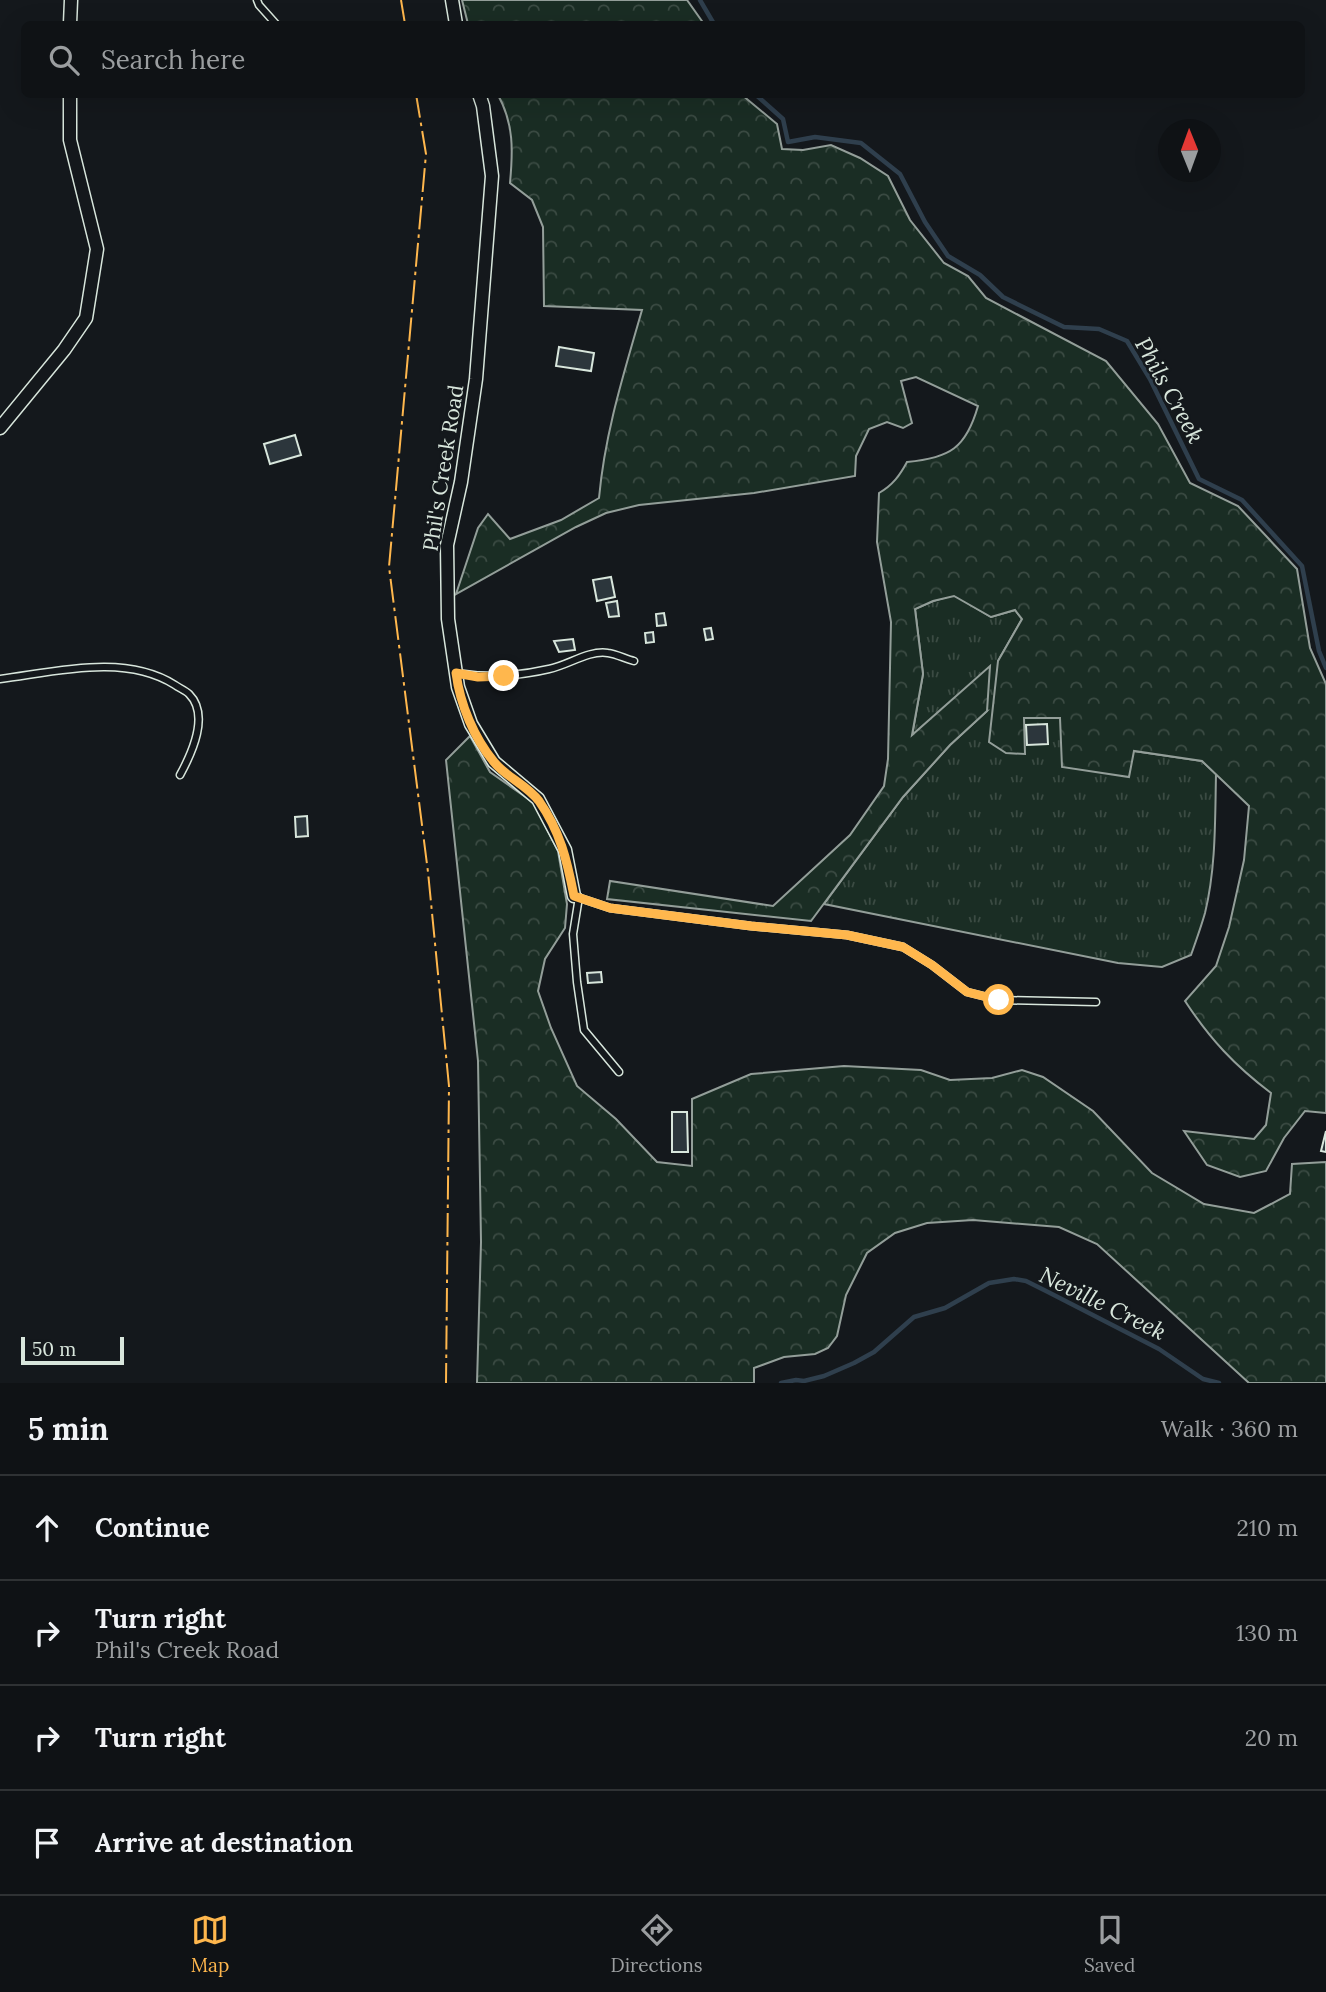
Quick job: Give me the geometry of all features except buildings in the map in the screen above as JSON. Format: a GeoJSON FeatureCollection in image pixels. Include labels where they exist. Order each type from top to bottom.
{"type":"FeatureCollection","features":[{"type":"Feature","properties":{"kind":"street"},"geometry":{"type":"LineString","coordinates":[[70,21],[71,0]]}},
{"type":"Feature","properties":{"kind":"street"},"geometry":{"type":"LineString","coordinates":[[452,0],[456,21]]}},
{"type":"Feature","properties":{"kind":"street"},"geometry":{"type":"LineString","coordinates":[[0,428],[64,350],[86,318],[97,249],[70,141],[70,98]]}},
{"type":"Feature","properties":{"kind":"street","name":"Phil's Creek Road"},"geometry":{"type":"LineString","coordinates":[[481,98],[492,176],[476,379],[461,482],[447,545],[448,619],[458,687],[471,724],[494,762],[538,799],[565,850],[577,897]]}},
{"type":"Feature","properties":{"kind":"lane"},"geometry":{"type":"LineString","coordinates":[[257,0],[258,5],[273,21]]}},
{"type":"Feature","properties":{"kind":"lane"},"geometry":{"type":"LineString","coordinates":[[456,673],[478,677],[533,672],[573,662],[582,656],[606,653],[634,661]]}},
{"type":"Feature","properties":{"kind":"lane"},"geometry":{"type":"LineString","coordinates":[[0,679],[85,668],[127,668],[163,677],[189,694],[198,711],[197,737],[180,775]]}},
{"type":"Feature","properties":{"kind":"lane"},"geometry":{"type":"LineString","coordinates":[[620,1072],[584,1030],[573,934],[577,897],[610,908],[847,935],[903,947],[967,992],[999,1000],[1096,1002]]}},
{"type":"Feature","properties":{"kind":"green space"},"geometry":{"type":"Polygon","coordinates":[[[462,0],[687,0],[702,21],[467,21],[462,0]]]}},
{"type":"Feature","properties":{"kind":"green space"},"geometry":{"type":"Polygon","coordinates":[[[499,98],[746,98],[777,124],[782,149],[803,150],[831,145],[860,158],[888,176],[910,220],[944,263],[968,276],[986,298],[1106,361],[1158,424],[1190,483],[1238,506],[1297,569],[1310,648],[1326,684],[1326,1113],[1305,1111],[1284,1138],[1266,1171],[1240,1177],[1207,1165],[1184,1131],[1254,1139],[1266,1125],[1271,1093],[1224,1051],[1185,1001],[1216,966],[1229,927],[1244,860],[1249,806],[1202,761],[1134,751],[1129,777],[1062,767],[1060,718],[1024,718],[1025,754],[1006,753],[989,742],[998,661],[1022,619],[1015,610],[991,617],[954,596],[915,609],[923,674],[912,735],[990,666],[987,711],[950,745],[903,797],[811,921],[607,899],[610,881],[773,906],[850,835],[884,786],[888,759],[891,622],[877,542],[879,493],[896,479],[907,462],[945,454],[962,441],[978,406],[916,377],[901,381],[912,423],[903,428],[887,422],[869,429],[856,456],[855,476],[754,493],[639,505],[606,513],[456,594],[478,528],[488,514],[510,539],[561,520],[599,498],[610,426],[642,310],[544,306],[543,227],[532,200],[510,183],[510,127],[499,98]]]}},
{"type":"Feature","properties":{"kind":"green space"},"geometry":{"type":"Polygon","coordinates":[[[954,595],[991,617],[1015,610],[1022,619],[998,661],[1024,717],[1061,718],[1134,751],[1202,761],[1216,774],[1211,879],[1205,913],[1191,955],[1162,967],[1118,963],[824,904],[903,797],[950,745],[987,711],[933,718],[912,736],[923,674],[915,609],[954,595]]]}},
{"type":"Feature","properties":{"kind":"green space"},"geometry":{"type":"Polygon","coordinates":[[[470,736],[490,772],[534,803],[558,851],[567,904],[565,928],[545,959],[538,991],[551,1028],[577,1086],[616,1119],[657,1162],[692,1166],[692,1099],[751,1074],[844,1066],[921,1070],[950,1080],[992,1078],[1022,1070],[1043,1077],[1093,1111],[1152,1173],[1204,1204],[1254,1213],[1290,1194],[1292,1164],[1326,1162],[1326,1383],[1249,1383],[1097,1244],[1059,1227],[973,1220],[927,1223],[895,1233],[867,1253],[846,1295],[837,1336],[828,1348],[815,1354],[784,1357],[754,1368],[754,1383],[477,1383],[481,1242],[478,1061],[446,760],[470,736]]]}},
{"type":"Feature","properties":{"kind":"waterway","name":"Phils Creek"},"geometry":{"type":"LineString","coordinates":[[700,0],[712,21]]}},
{"type":"Feature","properties":{"kind":"waterway","name":"Phils Creek"},"geometry":{"type":"LineString","coordinates":[[759,98],[783,119],[788,142],[815,137],[861,143],[900,174],[925,222],[948,256],[980,275],[1003,297],[1064,327],[1099,329],[1127,341],[1150,379],[1199,479],[1242,500],[1302,566],[1319,651],[1326,668]]}},
{"type":"Feature","properties":{"kind":"waterway","name":"Neville Creek"},"geometry":{"type":"LineString","coordinates":[[781,1383],[824,1376],[854,1363],[874,1352],[914,1317],[945,1308],[989,1283],[1014,1279],[1026,1281],[1048,1292],[1159,1349],[1203,1379],[1219,1383]]}},
{"type":"Feature","properties":{"kind":"power"},"geometry":{"type":"LineString","coordinates":[[401,0],[404,21]]}},
{"type":"Feature","properties":{"kind":"power"},"geometry":{"type":"LineString","coordinates":[[417,98],[426,154],[389,567],[428,872],[449,1086],[446,1383]]}},
{"type":"Feature","properties":{"kind":"route"},"geometry":{"type":"LineString","coordinates":[[504,676],[478,677],[456,673],[471,724],[494,762],[538,799],[565,850],[574,896],[610,908],[847,935],[903,947],[967,992],[999,1000]]}}]}
